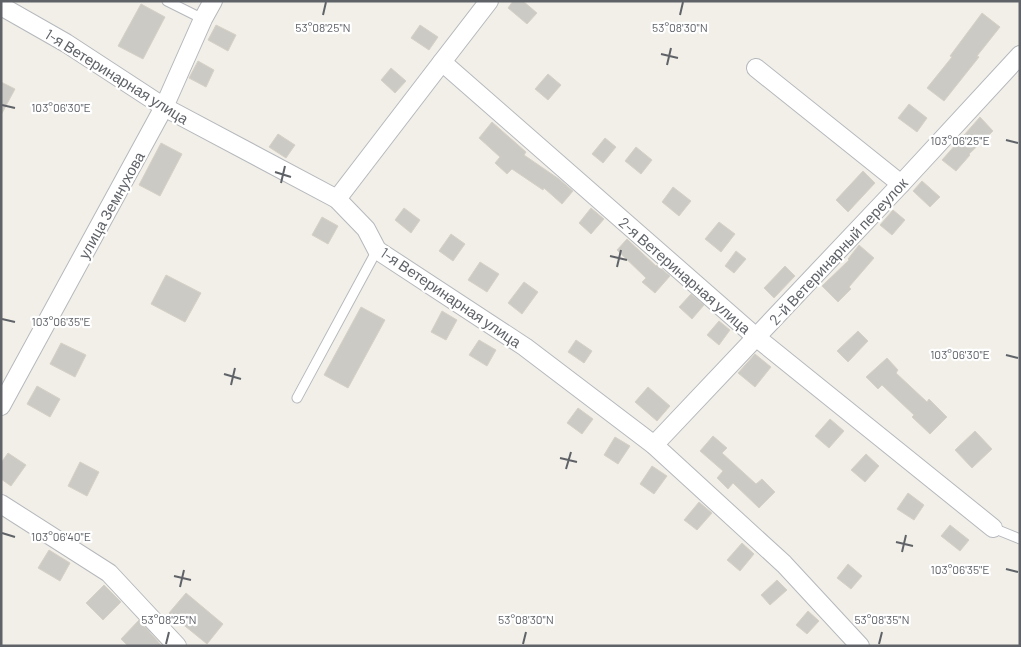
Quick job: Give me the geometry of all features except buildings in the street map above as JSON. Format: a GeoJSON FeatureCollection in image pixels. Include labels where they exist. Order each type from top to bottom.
{"type":"FeatureCollection","features":[{"type":"Feature","properties":{"kind":"street","name":"улица Земнухова"},"geometry":{"type":"LineString","coordinates":[[1,406],[164,107],[203,19],[213,1]]}},
{"type":"Feature","properties":{"kind":"street"},"geometry":{"type":"LineString","coordinates":[[337,199],[489,1]]}},
{"type":"Feature","properties":{"kind":"street","name":"1-я Ветеринарная улица"},"geometry":{"type":"LineString","coordinates":[[4,13],[66,44],[164,107],[337,199],[366,229],[378,250],[525,347],[654,445],[784,564],[860,646]]}},
{"type":"Feature","properties":{"kind":"street","name":"2-й Ветеринарный переулок"},"geometry":{"type":"LineString","coordinates":[[654,445],[901,184],[1020,55]]}},
{"type":"Feature","properties":{"kind":"street","name":"2-я Ветеринарная улица"},"geometry":{"type":"LineString","coordinates":[[442,62],[756,337],[994,528]]}},
{"type":"Feature","properties":{"kind":"street"},"geometry":{"type":"LineString","coordinates":[[756,68],[901,184]]}},
{"type":"Feature","properties":{"kind":"street"},"geometry":{"type":"LineString","coordinates":[[1,504],[108,573],[176,646]]}},
{"type":"Feature","properties":{"kind":"lane"},"geometry":{"type":"LineString","coordinates":[[167,1],[203,19]]}},
{"type":"Feature","properties":{"kind":"lane"},"geometry":{"type":"LineString","coordinates":[[297,398],[378,250]]}},
{"type":"Feature","properties":{"kind":"lane"},"geometry":{"type":"LineString","coordinates":[[994,528],[1020,539]]}}]}
